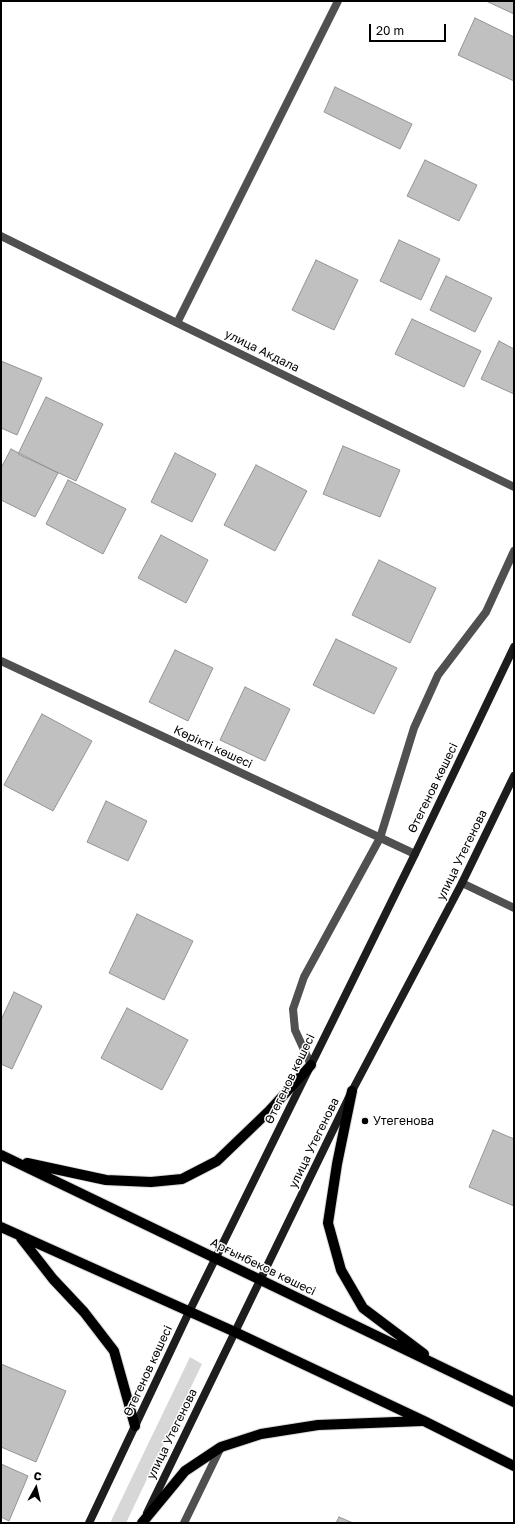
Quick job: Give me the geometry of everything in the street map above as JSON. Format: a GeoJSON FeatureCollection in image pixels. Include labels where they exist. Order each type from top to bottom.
{"type":"FeatureCollection","features":[{"type":"Feature","properties":{"kind":"main road","name":"Өтегенов көшесі"},"geometry":{"type":"LineString","coordinates":[[89,1523],[189,1312],[415,854],[514,647]]}},
{"type":"Feature","properties":{"kind":"main road","name":"улица Утегенова"},"geometry":{"type":"LineString","coordinates":[[142,1523],[352,1091],[462,883],[514,776]]}},
{"type":"Feature","properties":{"kind":"main road"},"geometry":{"type":"LineString","coordinates":[[12,1160],[106,1180],[151,1182],[182,1179],[217,1162],[269,1111],[311,1065]]}},
{"type":"Feature","properties":{"kind":"main road"},"geometry":{"type":"LineString","coordinates":[[352,1091],[337,1164],[328,1223],[340,1270],[363,1308],[442,1368]]}},
{"type":"Feature","properties":{"kind":"main road","name":"Арғынбеков көшесі"},"geometry":{"type":"LineString","coordinates":[[1,1155],[514,1402]]}},
{"type":"Feature","properties":{"kind":"main road"},"geometry":{"type":"LineString","coordinates":[[1,1227],[235,1332],[424,1421],[514,1466]]}},
{"type":"Feature","properties":{"kind":"main road"},"geometry":{"type":"LineString","coordinates":[[20,1236],[53,1279],[84,1312],[114,1351],[135,1426]]}},
{"type":"Feature","properties":{"kind":"main road"},"geometry":{"type":"LineString","coordinates":[[142,1523],[185,1471],[221,1447],[261,1434],[318,1425],[424,1421]]}},
{"type":"Feature","properties":{"kind":"street"},"geometry":{"type":"LineString","coordinates":[[177,323],[338,1]]}},
{"type":"Feature","properties":{"kind":"street","name":"улица Акдала"},"geometry":{"type":"LineString","coordinates":[[1,236],[514,486]]}},
{"type":"Feature","properties":{"kind":"street"},"geometry":{"type":"LineString","coordinates":[[311,1065],[295,1030],[293,1009],[304,976],[380,838],[414,728],[438,675],[486,612],[514,551]]}},
{"type":"Feature","properties":{"kind":"street","name":"Көрікті көшесі"},"geometry":{"type":"LineString","coordinates":[[1,661],[415,854]]}},
{"type":"Feature","properties":{"kind":"street"},"geometry":{"type":"LineString","coordinates":[[462,883],[514,908]]}},
{"type":"Feature","properties":{"kind":"street"},"geometry":{"type":"LineString","coordinates":[[184,1523],[221,1447]]}},
{"type":"Feature","properties":{"kind":"shaded area"},"geometry":{"type":"Polygon","coordinates":[[[190,1357],[202,1364],[126,1523],[110,1523],[190,1357]]]}},
{"type":"Feature","properties":{"kind":"building"},"geometry":{"type":"Polygon","coordinates":[[[486,1],[514,1],[514,14],[486,1]]]}},
{"type":"Feature","properties":{"kind":"building"},"geometry":{"type":"Polygon","coordinates":[[[475,18],[514,37],[514,81],[458,55],[475,18]]]}},
{"type":"Feature","properties":{"kind":"building"},"geometry":{"type":"Polygon","coordinates":[[[335,87],[412,124],[400,149],[324,112],[335,87]]]}},
{"type":"Feature","properties":{"kind":"building"},"geometry":{"type":"Polygon","coordinates":[[[425,160],[477,185],[459,221],[407,196],[425,160]]]}},
{"type":"Feature","properties":{"kind":"building"},"geometry":{"type":"Polygon","coordinates":[[[399,240],[440,259],[421,300],[380,281],[399,240]]]}},
{"type":"Feature","properties":{"kind":"building"},"geometry":{"type":"Polygon","coordinates":[[[316,260],[358,280],[334,330],[292,310],[316,260]]]}},
{"type":"Feature","properties":{"kind":"building"},"geometry":{"type":"Polygon","coordinates":[[[446,276],[492,298],[475,332],[430,310],[446,276]]]}},
{"type":"Feature","properties":{"kind":"building"},"geometry":{"type":"Polygon","coordinates":[[[412,319],[481,351],[464,387],[395,354],[412,319]]]}},
{"type":"Feature","properties":{"kind":"building"},"geometry":{"type":"Polygon","coordinates":[[[499,341],[514,349],[514,394],[481,379],[499,341]]]}},
{"type":"Feature","properties":{"kind":"building"},"geometry":{"type":"Polygon","coordinates":[[[1,361],[42,378],[17,435],[1,428],[1,361]]]}},
{"type":"Feature","properties":{"kind":"building"},"geometry":{"type":"Polygon","coordinates":[[[46,397],[103,424],[76,481],[18,454],[46,397]]]}},
{"type":"Feature","properties":{"kind":"building"},"geometry":{"type":"Polygon","coordinates":[[[343,446],[400,470],[380,517],[323,494],[343,446]]]}},
{"type":"Feature","properties":{"kind":"building"},"geometry":{"type":"Polygon","coordinates":[[[11,449],[58,473],[35,517],[1,500],[1,468],[11,449]]]}},
{"type":"Feature","properties":{"kind":"building"},"geometry":{"type":"Polygon","coordinates":[[[175,453],[216,474],[192,522],[151,502],[175,453]]]}},
{"type":"Feature","properties":{"kind":"building"},"geometry":{"type":"Polygon","coordinates":[[[256,465],[307,491],[275,551],[224,525],[256,465]]]}},
{"type":"Feature","properties":{"kind":"building"},"geometry":{"type":"Polygon","coordinates":[[[68,480],[126,509],[103,554],[46,524],[68,480]]]}},
{"type":"Feature","properties":{"kind":"building"},"geometry":{"type":"Polygon","coordinates":[[[161,535],[208,560],[186,603],[138,578],[161,535]]]}},
{"type":"Feature","properties":{"kind":"building"},"geometry":{"type":"Polygon","coordinates":[[[379,560],[436,588],[410,643],[352,615],[379,560]]]}},
{"type":"Feature","properties":{"kind":"building"},"geometry":{"type":"Polygon","coordinates":[[[336,639],[397,668],[374,714],[313,685],[336,639]]]}},
{"type":"Feature","properties":{"kind":"building"},"geometry":{"type":"Polygon","coordinates":[[[175,650],[213,668],[188,721],[149,702],[175,650]]]}},
{"type":"Feature","properties":{"kind":"building"},"geometry":{"type":"Polygon","coordinates":[[[245,687],[290,709],[265,761],[220,740],[245,687]]]}},
{"type":"Feature","properties":{"kind":"building"},"geometry":{"type":"Polygon","coordinates":[[[42,714],[92,741],[53,811],[4,785],[42,714]]]}},
{"type":"Feature","properties":{"kind":"building"},"geometry":{"type":"Polygon","coordinates":[[[106,801],[147,821],[128,861],[87,842],[106,801]]]}},
{"type":"Feature","properties":{"kind":"building"},"geometry":{"type":"Polygon","coordinates":[[[137,914],[193,941],[164,1000],[109,973],[137,914]]]}},
{"type":"Feature","properties":{"kind":"building"},"geometry":{"type":"Polygon","coordinates":[[[14,992],[42,1006],[12,1069],[1,1064],[1,1020],[14,992]]]}},
{"type":"Feature","properties":{"kind":"building"},"geometry":{"type":"Polygon","coordinates":[[[127,1008],[188,1040],[162,1090],[101,1058],[127,1008]]]}},
{"type":"Feature","properties":{"kind":"building"},"geometry":{"type":"Polygon","coordinates":[[[493,1130],[514,1139],[514,1206],[469,1187],[493,1130]]]}},
{"type":"Feature","properties":{"kind":"building"},"geometry":{"type":"Polygon","coordinates":[[[1,1364],[66,1391],[36,1462],[1,1447],[1,1364]]]}},
{"type":"Feature","properties":{"kind":"building"},"geometry":{"type":"Polygon","coordinates":[[[1,1464],[28,1476],[9,1521],[1,1517],[1,1464]]]}},
{"type":"Feature","properties":{"kind":"building"},"geometry":{"type":"Polygon","coordinates":[[[339,1517],[353,1523],[336,1523],[339,1517]]]}},
{"type":"Feature","properties":{"kind":"place","name":"Утегенова"},"geometry":{"type":"Point","coordinates":[365,1121]}}]}
